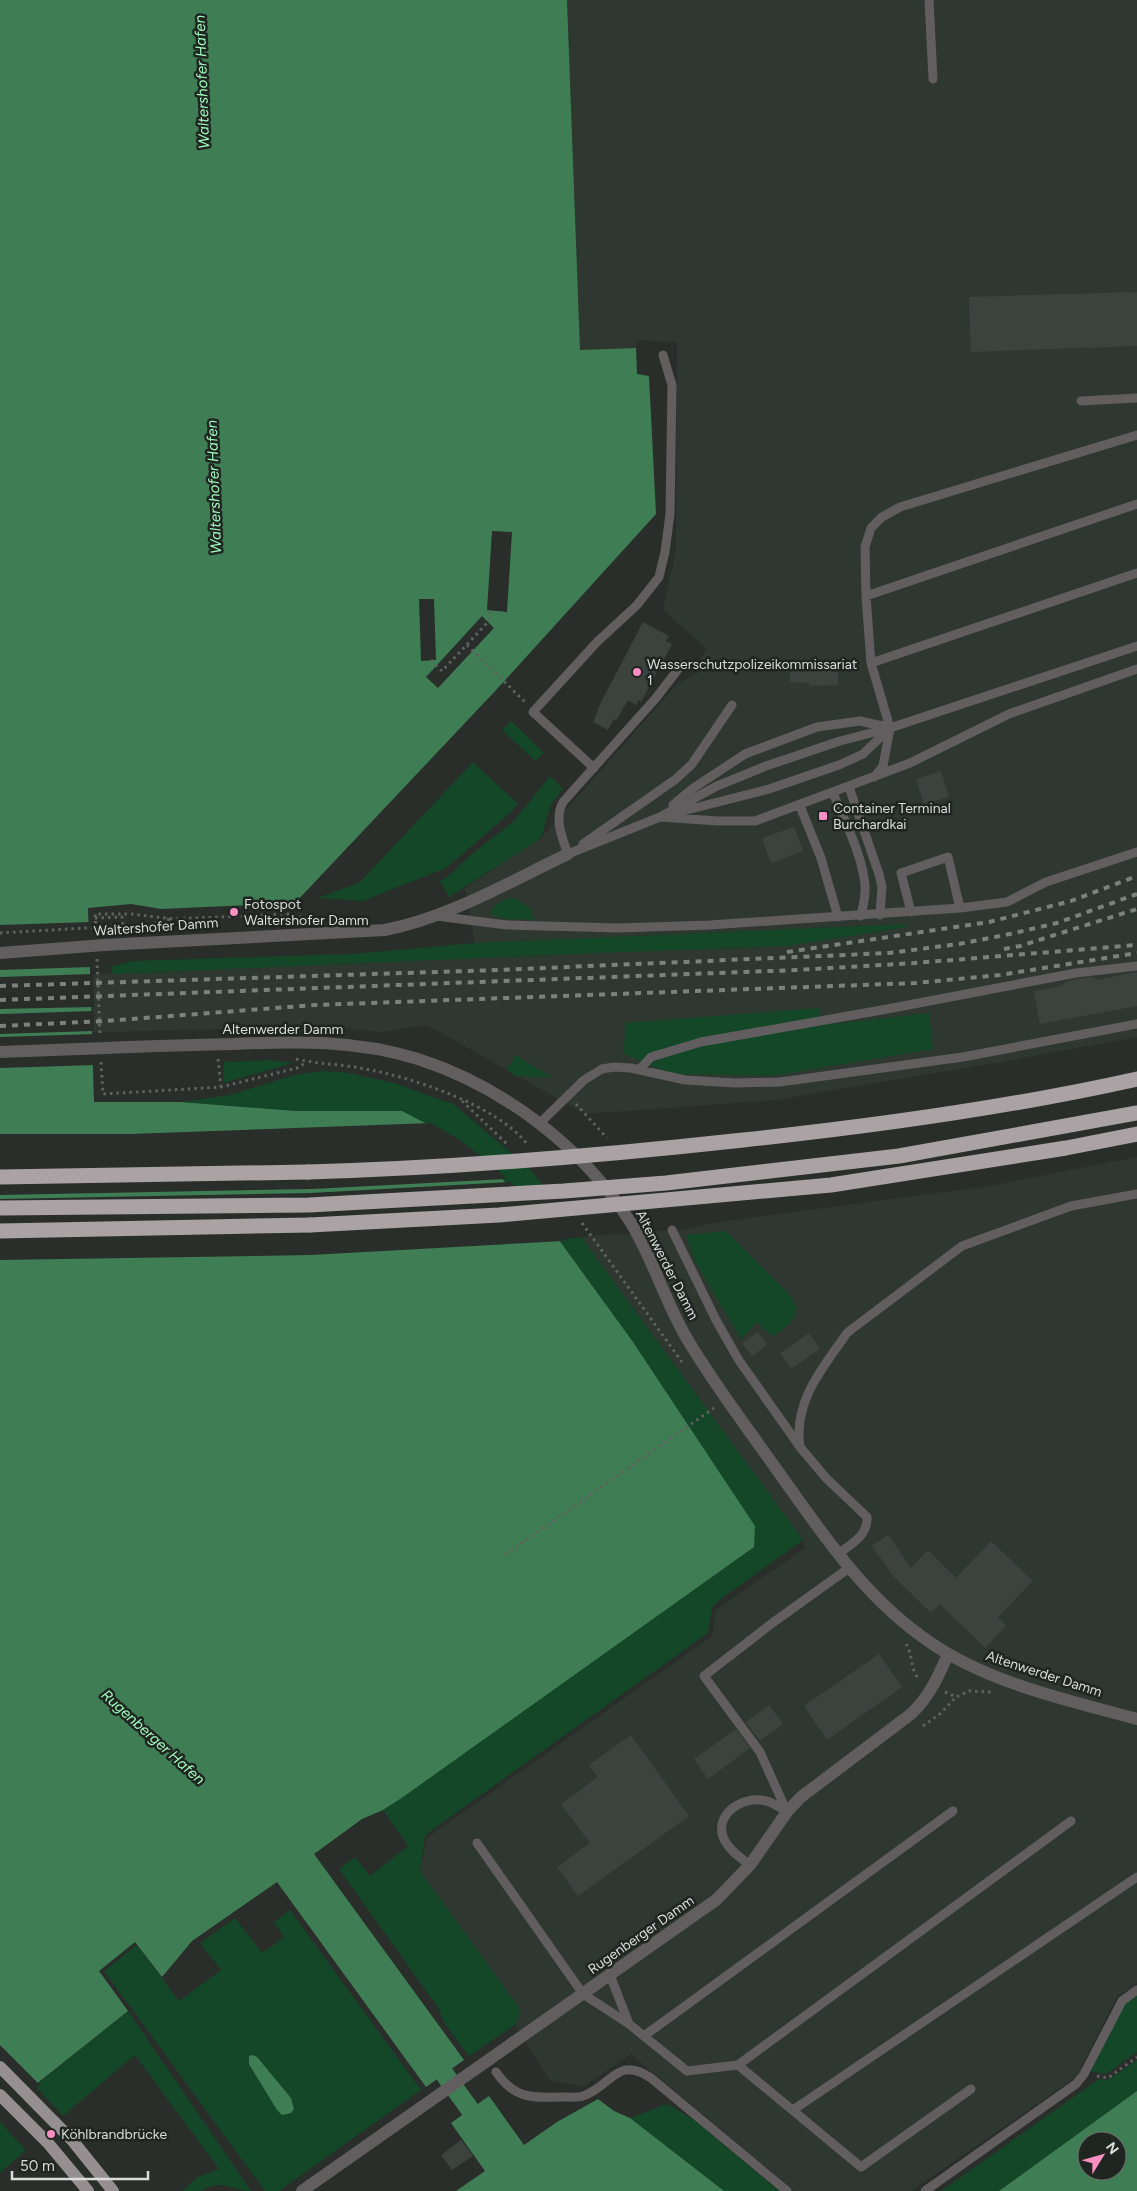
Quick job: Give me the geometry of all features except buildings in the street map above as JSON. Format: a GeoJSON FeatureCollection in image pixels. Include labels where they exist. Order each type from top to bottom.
{"type":"FeatureCollection","features":[{"type":"Feature","properties":{"kind":"highway"},"geometry":{"type":"LineString","coordinates":[[0,1177],[399,1169],[658,1149],[822,1132],[941,1116],[1137,1079]]}},
{"type":"Feature","properties":{"kind":"highway"},"geometry":{"type":"LineString","coordinates":[[0,1208],[309,1204],[555,1192],[647,1185],[899,1156],[1137,1113]]}},
{"type":"Feature","properties":{"kind":"highway"},"geometry":{"type":"LineString","coordinates":[[0,1231],[310,1226],[500,1216],[831,1186],[1066,1148],[1137,1134]]}},
{"type":"Feature","properties":{"kind":"main road"},"geometry":{"type":"LineString","coordinates":[[0,2067],[72,2140],[113,2191]]}},
{"type":"Feature","properties":{"kind":"main road"},"geometry":{"type":"LineString","coordinates":[[0,2095],[48,2143],[88,2191]]}},
{"type":"Feature","properties":{"kind":"street","name":"Waltershofer Damm"},"geometry":{"type":"LineString","coordinates":[[0,953],[100,941],[386,930],[406,926],[435,916],[568,854]]}},
{"type":"Feature","properties":{"kind":"street","name":"Altenwerder Damm"},"geometry":{"type":"LineString","coordinates":[[0,1052],[104,1051],[310,1042],[370,1047],[416,1058],[455,1072],[487,1088],[566,1145],[621,1208],[633,1226],[665,1297],[690,1344],[714,1382],[838,1554],[885,1606],[912,1630],[948,1654],[981,1670],[1017,1684],[1137,1719]]}},
{"type":"Feature","properties":{"kind":"street","name":"Rugenberger Damm"},"geometry":{"type":"LineString","coordinates":[[302,2191],[716,1900],[750,1865],[787,1812],[818,1783],[911,1714],[924,1702],[934,1686],[948,1654]]}},
{"type":"Feature","properties":{"kind":"lane"},"geometry":{"type":"LineString","coordinates":[[929,0],[933,79]]}},
{"type":"Feature","properties":{"kind":"lane"},"geometry":{"type":"LineString","coordinates":[[594,768],[533,712],[597,642],[637,605],[660,577],[670,514],[672,385],[663,355]]}},
{"type":"Feature","properties":{"kind":"lane"},"geometry":{"type":"LineString","coordinates":[[1081,401],[1137,398]]}},
{"type":"Feature","properties":{"kind":"lane"},"geometry":{"type":"LineString","coordinates":[[874,777],[883,766],[890,728],[871,663],[866,596],[865,547],[871,528],[882,516],[900,507],[1137,435]]}},
{"type":"Feature","properties":{"kind":"lane"},"geometry":{"type":"LineString","coordinates":[[866,596],[1137,504]]}},
{"type":"Feature","properties":{"kind":"lane"},"geometry":{"type":"LineString","coordinates":[[871,663],[1137,573]]}},
{"type":"Feature","properties":{"kind":"lane"},"geometry":{"type":"LineString","coordinates":[[568,854],[660,817],[717,786],[766,766],[840,741],[890,728],[1137,646]]}},
{"type":"Feature","properties":{"kind":"lane"},"geometry":{"type":"LineString","coordinates":[[568,854],[562,839],[558,815],[559,808],[656,698],[682,664]]}},
{"type":"Feature","properties":{"kind":"lane"},"geometry":{"type":"LineString","coordinates":[[660,817],[718,821],[755,821],[800,806],[910,763],[1008,714],[1137,669]]}},
{"type":"Feature","properties":{"kind":"lane"},"geometry":{"type":"LineString","coordinates":[[568,854],[681,774],[700,754],[732,705]]}},
{"type":"Feature","properties":{"kind":"lane"},"geometry":{"type":"LineString","coordinates":[[660,817],[692,789],[745,754],[817,728],[860,721],[890,728]]}},
{"type":"Feature","properties":{"kind":"lane"},"geometry":{"type":"LineString","coordinates":[[660,817],[769,789],[839,765],[863,754],[890,728]]}},
{"type":"Feature","properties":{"kind":"lane"},"geometry":{"type":"LineString","coordinates":[[849,787],[879,874],[882,887],[880,915]]}},
{"type":"Feature","properties":{"kind":"lane"},"geometry":{"type":"LineString","coordinates":[[833,793],[861,866],[865,886],[865,901],[861,916]]}},
{"type":"Feature","properties":{"kind":"lane"},"geometry":{"type":"LineString","coordinates":[[800,806],[821,858],[838,917]]}},
{"type":"Feature","properties":{"kind":"lane"},"geometry":{"type":"LineString","coordinates":[[435,916],[507,925],[618,928],[710,925],[880,915],[960,908],[1007,902],[1046,882],[1137,852]]}},
{"type":"Feature","properties":{"kind":"lane"},"geometry":{"type":"LineString","coordinates":[[911,912],[902,873],[948,857],[960,908]]}},
{"type":"Feature","properties":{"kind":"lane"},"geometry":{"type":"LineString","coordinates":[[639,1070],[651,1057],[701,1042],[1076,973],[1137,966]]}},
{"type":"Feature","properties":{"kind":"lane"},"geometry":{"type":"LineString","coordinates":[[539,1124],[584,1080],[602,1070],[614,1067],[639,1070],[685,1080],[736,1083],[780,1082],[850,1074],[963,1057],[1137,1024]]}},
{"type":"Feature","properties":{"kind":"lane"},"geometry":{"type":"LineString","coordinates":[[800,1447],[798,1436],[802,1409],[811,1384],[847,1333],[962,1246],[1071,1206],[1137,1194]]}},
{"type":"Feature","properties":{"kind":"lane"},"geometry":{"type":"LineString","coordinates":[[672,1230],[716,1320],[738,1359],[800,1447],[826,1478],[866,1517],[867,1527],[860,1538],[838,1554]]}},
{"type":"Feature","properties":{"kind":"lane"},"geometry":{"type":"LineString","coordinates":[[787,1812],[760,1752],[704,1676],[771,1624],[850,1568]]}},
{"type":"Feature","properties":{"kind":"lane"},"geometry":{"type":"LineString","coordinates":[[750,1865],[732,1852],[724,1840],[721,1828],[725,1815],[742,1801],[759,1799],[768,1801],[787,1812]]}},
{"type":"Feature","properties":{"kind":"lane"},"geometry":{"type":"LineString","coordinates":[[644,2036],[952,1811]]}},
{"type":"Feature","properties":{"kind":"lane"},"geometry":{"type":"LineString","coordinates":[[477,1842],[583,1994],[629,2024],[687,2071],[738,2065],[1071,1821]]}},
{"type":"Feature","properties":{"kind":"lane"},"geometry":{"type":"LineString","coordinates":[[793,2110],[1137,1877]]}},
{"type":"Feature","properties":{"kind":"lane"},"geometry":{"type":"LineString","coordinates":[[610,1975],[629,2024]]}},
{"type":"Feature","properties":{"kind":"lane"},"geometry":{"type":"LineString","coordinates":[[924,2191],[1076,2084],[1084,2074],[1122,2001],[1137,1990]]}},
{"type":"Feature","properties":{"kind":"lane"},"geometry":{"type":"LineString","coordinates":[[738,2065],[861,2166],[971,2089]]}},
{"type":"Feature","properties":{"kind":"lane"},"geometry":{"type":"LineString","coordinates":[[496,2072],[504,2085],[519,2094],[537,2098],[583,2096],[625,2069],[639,2070],[786,2191]]}},
{"type":"Feature","properties":{"kind":"path"},"geometry":{"type":"LineString","coordinates":[[431,660],[442,671],[488,622],[491,611]]}},
{"type":"Feature","properties":{"kind":"path"},"geometry":{"type":"LineString","coordinates":[[467,644],[528,704]]}},
{"type":"Feature","properties":{"kind":"path"},"geometry":{"type":"LineString","coordinates":[[100,941],[95,914],[131,914],[173,918],[291,914],[308,919]]}},
{"type":"Feature","properties":{"kind":"path"},"geometry":{"type":"LineString","coordinates":[[95,918],[122,917],[123,926]]}},
{"type":"Feature","properties":{"kind":"path"},"geometry":{"type":"LineString","coordinates":[[0,933],[148,925],[173,918]]}},
{"type":"Feature","properties":{"kind":"path"},"geometry":{"type":"LineString","coordinates":[[97,957],[100,1035]]}},
{"type":"Feature","properties":{"kind":"path"},"geometry":{"type":"LineString","coordinates":[[104,1051],[103,1094],[221,1087],[297,1068],[308,1062],[361,1068],[416,1082],[460,1099]]}},
{"type":"Feature","properties":{"kind":"path"},"geometry":{"type":"LineString","coordinates":[[218,1059],[221,1087]]}},
{"type":"Feature","properties":{"kind":"path"},"geometry":{"type":"LineString","coordinates":[[567,1095],[612,1143]]}},
{"type":"Feature","properties":{"kind":"path"},"geometry":{"type":"LineString","coordinates":[[505,1555],[714,1408]]}},
{"type":"Feature","properties":{"kind":"path"},"geometry":{"type":"LineString","coordinates":[[1084,2074],[1108,2078],[1137,2056]]}},
{"type":"Feature","properties":{"kind":"shaded area","name":"Container Terminal Burchardkai"},"geometry":{"type":"Polygon","coordinates":[[[567,0],[1137,0],[1137,1037],[776,1100],[585,1114],[427,1025],[381,1032],[333,1027],[292,1027],[0,1035],[0,977],[789,946],[906,927],[904,924],[475,943],[465,888],[541,838],[677,684],[700,672],[701,657],[707,649],[663,610],[676,551],[677,342],[637,340],[636,348],[580,350],[567,0]]]}},
{"type":"Feature","properties":{"kind":"shaded area"},"geometry":{"type":"Polygon","coordinates":[[[511,721],[544,753],[535,761],[502,730],[511,721]]]}},
{"type":"Feature","properties":{"kind":"shaded area"},"geometry":{"type":"Polygon","coordinates":[[[473,762],[518,804],[510,813],[446,868],[363,901],[317,898],[359,883],[473,762]]]}},
{"type":"Feature","properties":{"kind":"shaded area"},"geometry":{"type":"Polygon","coordinates":[[[550,776],[563,789],[551,804],[541,838],[449,897],[440,881],[513,822],[550,776]]]}},
{"type":"Feature","properties":{"kind":"shaded area"},"geometry":{"type":"Polygon","coordinates":[[[514,898],[530,908],[534,920],[504,919],[490,912],[500,902],[514,898]]]}},
{"type":"Feature","properties":{"kind":"shaded area"},"geometry":{"type":"Polygon","coordinates":[[[905,924],[907,927],[789,946],[113,974],[110,967],[132,961],[351,954],[475,943],[905,924]]]}},
{"type":"Feature","properties":{"kind":"shaded area"},"geometry":{"type":"Polygon","coordinates":[[[819,1008],[822,1025],[929,1013],[933,1049],[772,1076],[671,1074],[624,1054],[625,1023],[819,1008]]]}},
{"type":"Feature","properties":{"kind":"shaded area"},"geometry":{"type":"Polygon","coordinates":[[[515,1055],[553,1078],[515,1076],[507,1070],[515,1055]]]}},
{"type":"Feature","properties":{"kind":"shaded area"},"geometry":{"type":"Polygon","coordinates":[[[268,1060],[293,1063],[223,1083],[224,1062],[268,1060]]]}},
{"type":"Feature","properties":{"kind":"shaded area"},"geometry":{"type":"Polygon","coordinates":[[[322,1071],[343,1072],[394,1083],[453,1104],[529,1168],[548,1191],[520,1195],[402,1111],[296,1111],[180,1102],[230,1095],[294,1075],[322,1071]]]}},
{"type":"Feature","properties":{"kind":"shaded area"},"geometry":{"type":"Polygon","coordinates":[[[1137,1157],[1137,1983],[1117,1997],[1076,2077],[911,2191],[794,2191],[631,2054],[584,2086],[550,2081],[515,2025],[520,2012],[420,1871],[427,1838],[712,1636],[716,1610],[805,1548],[803,1540],[581,1237],[685,1229],[719,1222],[990,1186],[1137,1157]]]}},
{"type":"Feature","properties":{"kind":"shaded area"},"geometry":{"type":"Polygon","coordinates":[[[726,1231],[790,1295],[797,1308],[791,1323],[773,1337],[757,1322],[741,1339],[694,1260],[686,1235],[726,1231]]]}},
{"type":"Feature","properties":{"kind":"shaded area"},"geometry":{"type":"Polygon","coordinates":[[[581,1237],[803,1540],[718,1601],[712,1608],[708,1633],[425,1835],[420,1871],[517,2005],[520,2012],[515,2025],[469,2056],[444,2023],[439,2009],[339,1869],[355,1857],[370,1876],[408,1846],[383,1810],[754,1547],[755,1526],[633,1342],[559,1240],[581,1237]]]}},
{"type":"Feature","properties":{"kind":"shaded area"},"geometry":{"type":"Polygon","coordinates":[[[290,1910],[421,2090],[279,2191],[265,2191],[104,1971],[137,1945],[179,2001],[221,1970],[200,1943],[235,1918],[262,1953],[284,1937],[274,1922],[290,1910]]]}},
{"type":"Feature","properties":{"kind":"shaded area"},"geometry":{"type":"Polygon","coordinates":[[[1137,1995],[1137,2052],[1106,2074],[1090,2071],[1125,2003],[1137,1995]]]}},
{"type":"Feature","properties":{"kind":"shaded area"},"geometry":{"type":"Polygon","coordinates":[[[128,2011],[251,2191],[218,2185],[199,2191],[182,2191],[198,2177],[219,2169],[135,2055],[63,2116],[35,2086],[128,2011]]]}},
{"type":"Feature","properties":{"kind":"shaded area"},"geometry":{"type":"Polygon","coordinates":[[[1137,2060],[1137,2091],[1082,2131],[1077,2131],[1077,2134],[999,2191],[941,2191],[1099,2079],[1108,2080],[1137,2060]]]}},
{"type":"Feature","properties":{"kind":"shaded area"},"geometry":{"type":"Polygon","coordinates":[[[667,2104],[693,2119],[779,2191],[724,2191],[630,2118],[667,2104]]]}},
{"type":"Feature","properties":{"kind":"shaded area"},"geometry":{"type":"Polygon","coordinates":[[[0,2122],[26,2150],[0,2173],[0,2122]]]}},
{"type":"Feature","properties":{"kind":"water"},"geometry":{"type":"Polygon","coordinates":[[[0,0],[567,0],[580,350],[636,348],[637,374],[649,376],[656,514],[497,689],[295,903],[161,909],[131,904],[88,908],[94,1102],[180,1102],[296,1111],[402,1111],[427,1124],[492,1168],[559,1240],[633,1342],[755,1526],[754,1547],[403,1797],[383,1810],[362,1819],[314,1854],[464,2060],[426,2087],[277,1882],[192,1941],[162,1977],[135,1942],[99,1971],[128,2011],[0,2113],[0,0]]]}},
{"type":"Feature","properties":{"kind":"water"},"geometry":{"type":"Polygon","coordinates":[[[249,2056],[257,2057],[291,2098],[294,2109],[291,2113],[282,2115],[277,2110],[249,2064],[249,2056]]]}},
{"type":"Feature","properties":{"kind":"water"},"geometry":{"type":"Polygon","coordinates":[[[1137,2091],[1137,2191],[999,2191],[1077,2134],[1077,2181],[1127,2181],[1127,2131],[1082,2131],[1137,2091]]]}},
{"type":"Feature","properties":{"kind":"water"},"geometry":{"type":"Polygon","coordinates":[[[489,2096],[524,2145],[557,2122],[598,2099],[614,2111],[630,2118],[724,2191],[456,2191],[485,2171],[451,2123],[489,2096]]]}},
{"type":"Feature","properties":{"kind":"pier"},"geometry":{"type":"Polygon","coordinates":[[[492,531],[512,532],[507,612],[487,610],[492,531]]]}},
{"type":"Feature","properties":{"kind":"pier"},"geometry":{"type":"Polygon","coordinates":[[[419,599],[434,599],[436,660],[421,661],[419,599]]]}},
{"type":"Feature","properties":{"kind":"pier"},"geometry":{"type":"Polygon","coordinates":[[[482,616],[494,628],[438,688],[426,677],[482,616]]]}},
{"type":"Feature","properties":{"kind":"pier"},"geometry":{"type":"Polygon","coordinates":[[[91,922],[92,967],[0,970],[0,925],[91,922]]]}},
{"type":"Feature","properties":{"kind":"pier"},"geometry":{"type":"Polygon","coordinates":[[[93,974],[94,1007],[0,1009],[0,977],[93,974]]]}},
{"type":"Feature","properties":{"kind":"pier"},"geometry":{"type":"Polygon","coordinates":[[[94,1011],[94,1031],[0,1034],[0,1014],[94,1011]]]}},
{"type":"Feature","properties":{"kind":"pier"},"geometry":{"type":"Polygon","coordinates":[[[94,1034],[96,1065],[0,1068],[0,1037],[94,1034]]]}},
{"type":"Feature","properties":{"kind":"pier"},"geometry":{"type":"Polygon","coordinates":[[[431,1123],[458,1139],[494,1166],[506,1179],[312,1189],[0,1195],[0,1134],[130,1134],[431,1123]]]}},
{"type":"Feature","properties":{"kind":"pier"},"geometry":{"type":"Polygon","coordinates":[[[510,1182],[563,1241],[311,1255],[0,1260],[0,1199],[311,1193],[510,1182]]]}},
{"type":"Feature","properties":{"kind":"pier"},"geometry":{"type":"Polygon","coordinates":[[[0,2045],[40,2085],[0,2116],[0,2045]]]}},
{"type":"Feature","properties":{"kind":"waterway"},"geometry":{"type":"LineString","coordinates":[[430,2054],[484,2129]]}},
{"type":"Feature","properties":{"kind":"railway"},"geometry":{"type":"LineString","coordinates":[[787,952],[989,922],[1071,901],[1137,876]]}},
{"type":"Feature","properties":{"kind":"railway"},"geometry":{"type":"LineString","coordinates":[[0,986],[498,970],[889,953],[959,944],[1057,923],[1137,894]]}},
{"type":"Feature","properties":{"kind":"railway"},"geometry":{"type":"LineString","coordinates":[[1004,949],[1020,946],[1137,909]]}},
{"type":"Feature","properties":{"kind":"railway"},"geometry":{"type":"LineString","coordinates":[[0,1000],[797,970],[915,963],[1137,945]]}},
{"type":"Feature","properties":{"kind":"railway"},"geometry":{"type":"LineString","coordinates":[[0,1026],[105,1021],[315,1005],[916,983],[1000,975],[1137,953]]}},
{"type":"Feature","properties":{"kind":"place","name":"Wasserschutzpolizeikommissariat 1"},"geometry":{"type":"Point","coordinates":[637,672]}},
{"type":"Feature","properties":{"kind":"place","name":"Container Terminal Burchardkai"},"geometry":{"type":"Point","coordinates":[823,816]}},
{"type":"Feature","properties":{"kind":"place","name":"Fotospot Waltershofer Damm"},"geometry":{"type":"Point","coordinates":[234,912]}},
{"type":"Feature","properties":{"kind":"place","name":"Köhlbrandbrücke"},"geometry":{"type":"Point","coordinates":[51,2134]}},
{"type":"Feature","properties":{"kind":"water label","name":"Waltershofer Hafen"},"geometry":{"type":"Point","coordinates":[202,82]}},
{"type":"Feature","properties":{"kind":"water label","name":"Waltershofer Hafen"},"geometry":{"type":"Point","coordinates":[214,487]}},
{"type":"Feature","properties":{"kind":"water label","name":"Rugenberger Hafen"},"geometry":{"type":"Point","coordinates":[153,1737]}}]}
